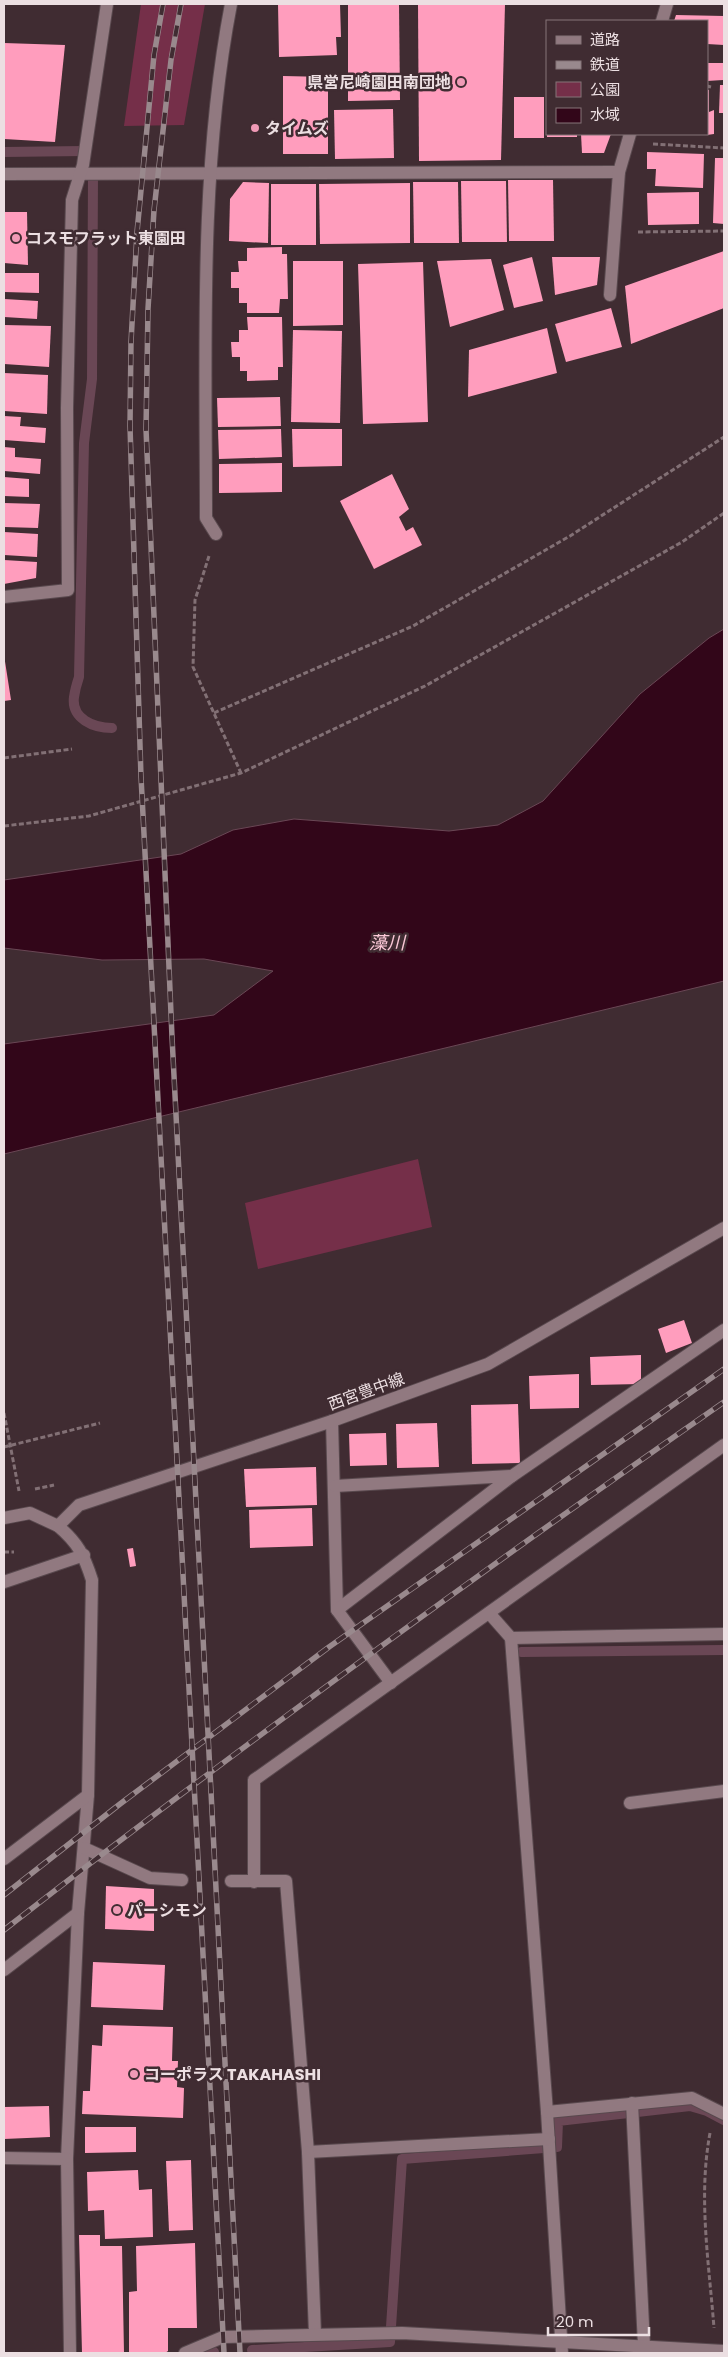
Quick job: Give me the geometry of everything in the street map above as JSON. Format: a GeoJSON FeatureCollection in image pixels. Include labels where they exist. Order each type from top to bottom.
{"type":"FeatureCollection","features":[{"type":"Feature","properties":{"kind":"street"},"geometry":{"type":"LineString","coordinates":[[4,598],[68,590],[66,408],[72,200],[81,169],[108,4]]}},
{"type":"Feature","properties":{"kind":"street"},"geometry":{"type":"LineString","coordinates":[[216,534],[206,518],[207,306],[216,93],[231,4]]}},
{"type":"Feature","properties":{"kind":"street"},"geometry":{"type":"LineString","coordinates":[[662,20],[667,4]]}},
{"type":"Feature","properties":{"kind":"street"},"geometry":{"type":"LineString","coordinates":[[610,295],[619,172],[628,138]]}},
{"type":"Feature","properties":{"kind":"street"},"geometry":{"type":"LineString","coordinates":[[4,174],[81,169],[212,173],[619,172]]}},
{"type":"Feature","properties":{"kind":"street","name":"西宮豊中線"},"geometry":{"type":"LineString","coordinates":[[58,1526],[80,1505],[332,1421],[488,1364],[724,1228]]}},
{"type":"Feature","properties":{"kind":"street"},"geometry":{"type":"LineString","coordinates":[[338,1610],[512,1476],[724,1330]]}},
{"type":"Feature","properties":{"kind":"street"},"geometry":{"type":"LineString","coordinates":[[332,1421],[338,1610],[390,1683]]}},
{"type":"Feature","properties":{"kind":"street"},"geometry":{"type":"LineString","coordinates":[[254,1882],[254,1780],[724,1445]]}},
{"type":"Feature","properties":{"kind":"street"},"geometry":{"type":"LineString","coordinates":[[335,1486],[512,1476]]}},
{"type":"Feature","properties":{"kind":"street"},"geometry":{"type":"LineString","coordinates":[[4,1518],[30,1513],[58,1526],[70,1536],[84,1555],[92,1580],[88,1795],[78,1913],[67,2159],[70,2353]]}},
{"type":"Feature","properties":{"kind":"street"},"geometry":{"type":"LineString","coordinates":[[4,1582],[84,1555]]}},
{"type":"Feature","properties":{"kind":"street"},"geometry":{"type":"LineString","coordinates":[[489,1613],[511,1638],[549,2139],[562,2348]]}},
{"type":"Feature","properties":{"kind":"street"},"geometry":{"type":"LineString","coordinates":[[511,1638],[724,1634]]}},
{"type":"Feature","properties":{"kind":"street"},"geometry":{"type":"LineString","coordinates":[[630,1803],[724,1791]]}},
{"type":"Feature","properties":{"kind":"street"},"geometry":{"type":"LineString","coordinates":[[4,1859],[88,1795]]}},
{"type":"Feature","properties":{"kind":"street"},"geometry":{"type":"LineString","coordinates":[[84,1848],[150,1878],[182,1880]]}},
{"type":"Feature","properties":{"kind":"street"},"geometry":{"type":"LineString","coordinates":[[231,1881],[286,1881],[308,2152],[315,2334]]}},
{"type":"Feature","properties":{"kind":"street"},"geometry":{"type":"LineString","coordinates":[[4,1970],[78,1913]]}},
{"type":"Feature","properties":{"kind":"street"},"geometry":{"type":"LineString","coordinates":[[547,2112],[692,2098],[724,2114]]}},
{"type":"Feature","properties":{"kind":"street"},"geometry":{"type":"LineString","coordinates":[[632,2103],[644,2345]]}},
{"type":"Feature","properties":{"kind":"street"},"geometry":{"type":"LineString","coordinates":[[308,2152],[549,2139]]}},
{"type":"Feature","properties":{"kind":"street"},"geometry":{"type":"LineString","coordinates":[[4,2158],[67,2159]]}},
{"type":"Feature","properties":{"kind":"street"},"geometry":{"type":"LineString","coordinates":[[185,2353],[223,2337],[315,2334],[451,2334],[562,2348],[644,2345],[719,2352]]}},
{"type":"Feature","properties":{"kind":"path"},"geometry":{"type":"LineString","coordinates":[[628,138],[724,148]]}},
{"type":"Feature","properties":{"kind":"path"},"geometry":{"type":"LineString","coordinates":[[615,233],[724,231]]}},
{"type":"Feature","properties":{"kind":"path"},"geometry":{"type":"LineString","coordinates":[[214,713],[413,626],[570,536],[724,437]]}},
{"type":"Feature","properties":{"kind":"path"},"geometry":{"type":"LineString","coordinates":[[4,826],[89,816],[241,773],[425,686],[682,542],[724,513]]}},
{"type":"Feature","properties":{"kind":"path"},"geometry":{"type":"LineString","coordinates":[[216,534],[195,600],[193,667],[241,773]]}},
{"type":"Feature","properties":{"kind":"path"},"geometry":{"type":"LineString","coordinates":[[4,758],[72,749]]}},
{"type":"Feature","properties":{"kind":"path"},"geometry":{"type":"LineString","coordinates":[[4,1413],[20,1492]]}},
{"type":"Feature","properties":{"kind":"path"},"geometry":{"type":"LineString","coordinates":[[4,1447],[100,1423]]}},
{"type":"Feature","properties":{"kind":"path"},"geometry":{"type":"LineString","coordinates":[[711,2128],[704,2163],[703,2193],[719,2352]]}},
{"type":"Feature","properties":{"kind":"green space"},"geometry":{"type":"Polygon","coordinates":[[[141,4],[205,4],[184,125],[124,126],[141,4]]]}},
{"type":"Feature","properties":{"kind":"green space"},"geometry":{"type":"Polygon","coordinates":[[[418,1159],[432,1227],[258,1269],[245,1203],[418,1159]]]}},
{"type":"Feature","properties":{"kind":"water","name":"藻川"},"geometry":{"type":"Polygon","coordinates":[[[724,629],[724,981],[4,1154],[4,1044],[214,1015],[273,971],[204,959],[102,960],[4,948],[4,880],[181,854],[233,830],[294,819],[449,831],[498,825],[543,801],[640,694],[709,638],[724,629]]]}},
{"type":"Feature","properties":{"kind":"building"},"geometry":{"type":"Polygon","coordinates":[[[278,4],[340,4],[341,37],[336,37],[337,55],[279,57],[278,4]]]}},
{"type":"Feature","properties":{"kind":"building"},"geometry":{"type":"Polygon","coordinates":[[[348,4],[399,4],[400,100],[348,101],[348,4]]]}},
{"type":"Feature","properties":{"kind":"building","name":"県営尼崎園田南団地"},"geometry":{"type":"Polygon","coordinates":[[[418,4],[505,4],[501,160],[419,161],[418,4]]]}},
{"type":"Feature","properties":{"kind":"building"},"geometry":{"type":"Polygon","coordinates":[[[676,15],[724,16],[724,45],[708,44],[708,20],[674,20],[676,15]]]}},
{"type":"Feature","properties":{"kind":"building"},"geometry":{"type":"Polygon","coordinates":[[[4,43],[65,45],[55,142],[4,139],[4,43]]]}},
{"type":"Feature","properties":{"kind":"building"},"geometry":{"type":"Polygon","coordinates":[[[708,63],[723,63],[723,80],[708,81],[708,63]]]}},
{"type":"Feature","properties":{"kind":"building"},"geometry":{"type":"Polygon","coordinates":[[[283,76],[328,77],[328,154],[283,154],[283,76]]]}},
{"type":"Feature","properties":{"kind":"building"},"geometry":{"type":"Polygon","coordinates":[[[720,85],[724,85],[724,113],[719,113],[720,85]]]}},
{"type":"Feature","properties":{"kind":"building"},"geometry":{"type":"Polygon","coordinates":[[[708,90],[709,112],[714,110],[714,134],[708,135],[708,90]]]}},
{"type":"Feature","properties":{"kind":"building"},"geometry":{"type":"Polygon","coordinates":[[[514,97],[544,97],[544,138],[514,138],[514,97]]]}},
{"type":"Feature","properties":{"kind":"building"},"geometry":{"type":"Polygon","coordinates":[[[393,109],[394,158],[335,159],[334,110],[393,109]]]}},
{"type":"Feature","properties":{"kind":"building"},"geometry":{"type":"Polygon","coordinates":[[[547,135],[577,135],[577,137],[547,137],[547,135]]]}},
{"type":"Feature","properties":{"kind":"building"},"geometry":{"type":"Polygon","coordinates":[[[581,135],[611,135],[604,153],[582,153],[581,135]]]}},
{"type":"Feature","properties":{"kind":"building"},"geometry":{"type":"Polygon","coordinates":[[[647,152],[704,154],[703,188],[655,186],[656,169],[647,169],[647,152]]]}},
{"type":"Feature","properties":{"kind":"building"},"geometry":{"type":"Polygon","coordinates":[[[715,158],[724,158],[724,224],[713,223],[715,158]]]}},
{"type":"Feature","properties":{"kind":"building"},"geometry":{"type":"Polygon","coordinates":[[[508,180],[553,180],[554,241],[509,241],[508,180]]]}},
{"type":"Feature","properties":{"kind":"building"},"geometry":{"type":"Polygon","coordinates":[[[461,181],[506,181],[507,242],[462,242],[461,181]]]}},
{"type":"Feature","properties":{"kind":"building"},"geometry":{"type":"Polygon","coordinates":[[[243,182],[269,183],[268,243],[229,241],[230,199],[243,182]]]}},
{"type":"Feature","properties":{"kind":"building"},"geometry":{"type":"Polygon","coordinates":[[[413,182],[458,182],[459,243],[414,243],[413,182]]]}},
{"type":"Feature","properties":{"kind":"building"},"geometry":{"type":"Polygon","coordinates":[[[410,183],[410,243],[320,244],[319,184],[410,183]]]}},
{"type":"Feature","properties":{"kind":"building"},"geometry":{"type":"Polygon","coordinates":[[[271,184],[316,184],[316,245],[271,245],[271,184]]]}},
{"type":"Feature","properties":{"kind":"building"},"geometry":{"type":"Polygon","coordinates":[[[699,192],[699,224],[648,225],[647,193],[699,192]]]}},
{"type":"Feature","properties":{"kind":"building","name":"コスモフラット東園田"},"geometry":{"type":"Polygon","coordinates":[[[4,212],[27,212],[28,265],[4,263],[4,212]]]}},
{"type":"Feature","properties":{"kind":"building"},"geometry":{"type":"Polygon","coordinates":[[[282,247],[282,254],[287,254],[288,299],[280,299],[279,313],[247,313],[247,303],[239,303],[239,288],[231,288],[231,272],[239,272],[238,261],[247,261],[247,248],[282,247]]]}},
{"type":"Feature","properties":{"kind":"building"},"geometry":{"type":"Polygon","coordinates":[[[724,251],[724,308],[631,344],[625,286],[724,251]]]}},
{"type":"Feature","properties":{"kind":"building"},"geometry":{"type":"Polygon","coordinates":[[[532,257],[543,301],[514,308],[503,265],[532,257]]]}},
{"type":"Feature","properties":{"kind":"building"},"geometry":{"type":"Polygon","coordinates":[[[552,257],[600,257],[597,285],[555,295],[552,257]]]}},
{"type":"Feature","properties":{"kind":"building"},"geometry":{"type":"Polygon","coordinates":[[[491,259],[504,310],[450,327],[437,261],[491,259]]]}},
{"type":"Feature","properties":{"kind":"building"},"geometry":{"type":"Polygon","coordinates":[[[293,261],[343,261],[343,325],[293,326],[293,261]]]}},
{"type":"Feature","properties":{"kind":"building"},"geometry":{"type":"Polygon","coordinates":[[[423,262],[428,422],[363,424],[358,264],[423,262]]]}},
{"type":"Feature","properties":{"kind":"building"},"geometry":{"type":"Polygon","coordinates":[[[4,273],[39,273],[39,293],[4,292],[4,273]]]}},
{"type":"Feature","properties":{"kind":"building"},"geometry":{"type":"Polygon","coordinates":[[[4,299],[38,301],[37,319],[4,317],[4,299]]]}},
{"type":"Feature","properties":{"kind":"building"},"geometry":{"type":"Polygon","coordinates":[[[611,308],[622,347],[566,362],[555,324],[611,308]]]}},
{"type":"Feature","properties":{"kind":"building"},"geometry":{"type":"Polygon","coordinates":[[[247,317],[282,317],[283,367],[278,367],[278,380],[247,381],[247,371],[240,371],[240,357],[232,357],[231,342],[239,342],[239,330],[248,330],[247,317]]]}},
{"type":"Feature","properties":{"kind":"building"},"geometry":{"type":"Polygon","coordinates":[[[4,325],[51,326],[49,367],[4,364],[4,325]]]}},
{"type":"Feature","properties":{"kind":"building"},"geometry":{"type":"Polygon","coordinates":[[[547,328],[557,373],[468,397],[469,350],[547,328]]]}},
{"type":"Feature","properties":{"kind":"building"},"geometry":{"type":"Polygon","coordinates":[[[293,330],[342,331],[340,423],[291,422],[293,330]]]}},
{"type":"Feature","properties":{"kind":"building"},"geometry":{"type":"Polygon","coordinates":[[[4,373],[48,375],[47,414],[4,411],[4,373]]]}},
{"type":"Feature","properties":{"kind":"building"},"geometry":{"type":"Polygon","coordinates":[[[280,397],[281,426],[218,427],[217,398],[280,397]]]}},
{"type":"Feature","properties":{"kind":"building"},"geometry":{"type":"Polygon","coordinates":[[[4,416],[21,417],[20,426],[46,428],[45,443],[4,440],[4,416]]]}},
{"type":"Feature","properties":{"kind":"building"},"geometry":{"type":"Polygon","coordinates":[[[281,429],[282,457],[219,459],[218,430],[281,429]]]}},
{"type":"Feature","properties":{"kind":"building"},"geometry":{"type":"Polygon","coordinates":[[[292,429],[342,429],[342,466],[293,467],[292,429]]]}},
{"type":"Feature","properties":{"kind":"building"},"geometry":{"type":"Polygon","coordinates":[[[4,447],[15,448],[15,457],[41,459],[40,474],[4,471],[4,447]]]}},
{"type":"Feature","properties":{"kind":"building"},"geometry":{"type":"Polygon","coordinates":[[[282,463],[282,492],[219,493],[219,464],[282,463]]]}},
{"type":"Feature","properties":{"kind":"building"},"geometry":{"type":"Polygon","coordinates":[[[392,474],[409,509],[399,517],[406,531],[413,527],[422,545],[374,569],[340,501],[392,474]]]}},
{"type":"Feature","properties":{"kind":"building"},"geometry":{"type":"Polygon","coordinates":[[[4,477],[29,479],[29,497],[4,496],[4,477]]]}},
{"type":"Feature","properties":{"kind":"building"},"geometry":{"type":"Polygon","coordinates":[[[4,503],[40,504],[38,528],[4,527],[4,503]]]}},
{"type":"Feature","properties":{"kind":"building"},"geometry":{"type":"Polygon","coordinates":[[[4,532],[38,534],[37,557],[4,555],[4,532]]]}},
{"type":"Feature","properties":{"kind":"building"},"geometry":{"type":"Polygon","coordinates":[[[4,560],[37,562],[36,578],[4,584],[4,560]]]}},
{"type":"Feature","properties":{"kind":"building"},"geometry":{"type":"Polygon","coordinates":[[[4,655],[11,700],[4,701],[4,655]]]}},
{"type":"Feature","properties":{"kind":"building"},"geometry":{"type":"Polygon","coordinates":[[[684,1320],[692,1343],[666,1353],[658,1329],[684,1320]]]}},
{"type":"Feature","properties":{"kind":"building"},"geometry":{"type":"Polygon","coordinates":[[[641,1355],[641,1384],[591,1385],[590,1357],[641,1355]]]}},
{"type":"Feature","properties":{"kind":"building"},"geometry":{"type":"Polygon","coordinates":[[[579,1374],[579,1408],[530,1409],[529,1376],[579,1374]]]}},
{"type":"Feature","properties":{"kind":"building"},"geometry":{"type":"Polygon","coordinates":[[[518,1404],[520,1463],[472,1464],[471,1405],[518,1404]]]}},
{"type":"Feature","properties":{"kind":"building"},"geometry":{"type":"Polygon","coordinates":[[[437,1423],[439,1467],[397,1468],[396,1424],[437,1423]]]}},
{"type":"Feature","properties":{"kind":"building"},"geometry":{"type":"Polygon","coordinates":[[[386,1433],[387,1465],[350,1466],[349,1434],[386,1433]]]}},
{"type":"Feature","properties":{"kind":"building"},"geometry":{"type":"Polygon","coordinates":[[[316,1467],[317,1505],[246,1507],[244,1469],[316,1467]]]}},
{"type":"Feature","properties":{"kind":"building"},"geometry":{"type":"Polygon","coordinates":[[[312,1508],[313,1546],[250,1548],[249,1510],[312,1508]]]}},
{"type":"Feature","properties":{"kind":"building"},"geometry":{"type":"Polygon","coordinates":[[[133,1548],[136,1566],[130,1567],[127,1549],[133,1548]]]}},
{"type":"Feature","properties":{"kind":"building"},"geometry":{"type":"Polygon","coordinates":[[[106,1886],[154,1889],[154,1931],[105,1929],[106,1886]]]}},
{"type":"Feature","properties":{"kind":"building"},"geometry":{"type":"Polygon","coordinates":[[[93,1962],[165,1965],[163,2010],[91,2007],[93,1962]]]}},
{"type":"Feature","properties":{"kind":"building","name":"コーポラス TAKAHASHI"},"geometry":{"type":"Polygon","coordinates":[[[103,2025],[173,2027],[172,2061],[178,2061],[177,2087],[184,2088],[183,2118],[82,2114],[83,2091],[90,2091],[92,2045],[102,2046],[103,2025]]]}},
{"type":"Feature","properties":{"kind":"building"},"geometry":{"type":"Polygon","coordinates":[[[49,2106],[50,2137],[4,2139],[4,2107],[49,2106]]]}},
{"type":"Feature","properties":{"kind":"building"},"geometry":{"type":"Polygon","coordinates":[[[85,2127],[136,2127],[136,2152],[85,2153],[85,2127]]]}},
{"type":"Feature","properties":{"kind":"building"},"geometry":{"type":"Polygon","coordinates":[[[191,2160],[193,2230],[169,2231],[166,2161],[191,2160]]]}},
{"type":"Feature","properties":{"kind":"building"},"geometry":{"type":"Polygon","coordinates":[[[138,2170],[139,2190],[152,2189],[153,2237],[105,2239],[104,2210],[88,2211],[87,2172],[138,2170]]]}},
{"type":"Feature","properties":{"kind":"building"},"geometry":{"type":"Polygon","coordinates":[[[79,2235],[100,2235],[100,2246],[122,2246],[124,2353],[82,2353],[79,2235]]]}},
{"type":"Feature","properties":{"kind":"building"},"geometry":{"type":"Polygon","coordinates":[[[195,2243],[197,2328],[168,2328],[168,2351],[165,2353],[129,2353],[129,2292],[137,2291],[136,2246],[195,2243]]]}},
{"type":"Feature","properties":{"kind":"waterway"},"geometry":{"type":"LineString","coordinates":[[4,152],[84,151]]}},
{"type":"Feature","properties":{"kind":"waterway"},"geometry":{"type":"LineString","coordinates":[[93,175],[92,379],[84,443],[79,677],[74,694],[74,705],[76,711],[85,721],[105,728],[112,728]]}},
{"type":"Feature","properties":{"kind":"waterway"},"geometry":{"type":"LineString","coordinates":[[521,1652],[724,1650]]}},
{"type":"Feature","properties":{"kind":"waterway"},"geometry":{"type":"LineString","coordinates":[[252,2350],[390,2342],[402,2159],[557,2147],[558,2121],[690,2106],[707,2111],[724,2120]]}},
{"type":"Feature","properties":{"kind":"waterway"},"geometry":{"type":"LineString","coordinates":[[210,2353],[214,2352]]}},
{"type":"Feature","properties":{"kind":"railway"},"geometry":{"type":"LineString","coordinates":[[163,4],[154,55],[137,232],[131,342],[130,426],[141,777],[224,2353]]}},
{"type":"Feature","properties":{"kind":"railway"},"geometry":{"type":"LineString","coordinates":[[181,4],[171,60],[154,210],[148,309],[146,429],[172,1037],[240,2353]]}},
{"type":"Feature","properties":{"kind":"railway"},"geometry":{"type":"LineString","coordinates":[[4,1895],[120,1804],[329,1647],[724,1369]]}},
{"type":"Feature","properties":{"kind":"railway"},"geometry":{"type":"LineString","coordinates":[[4,1930],[271,1727],[542,1530],[724,1402]]}},
{"type":"Feature","properties":{"kind":"place","name":"県営尼崎園田南団地"},"geometry":{"type":"Point","coordinates":[461,82]}},
{"type":"Feature","properties":{"kind":"place","name":"タイムズ"},"geometry":{"type":"Point","coordinates":[255,128]}},
{"type":"Feature","properties":{"kind":"place","name":"コスモフラット東園田"},"geometry":{"type":"Point","coordinates":[16,238]}},
{"type":"Feature","properties":{"kind":"place","name":"パーシモン"},"geometry":{"type":"Point","coordinates":[117,1910]}},
{"type":"Feature","properties":{"kind":"place","name":"コーポラス TAKAHASHI"},"geometry":{"type":"Point","coordinates":[134,2074]}}]}
